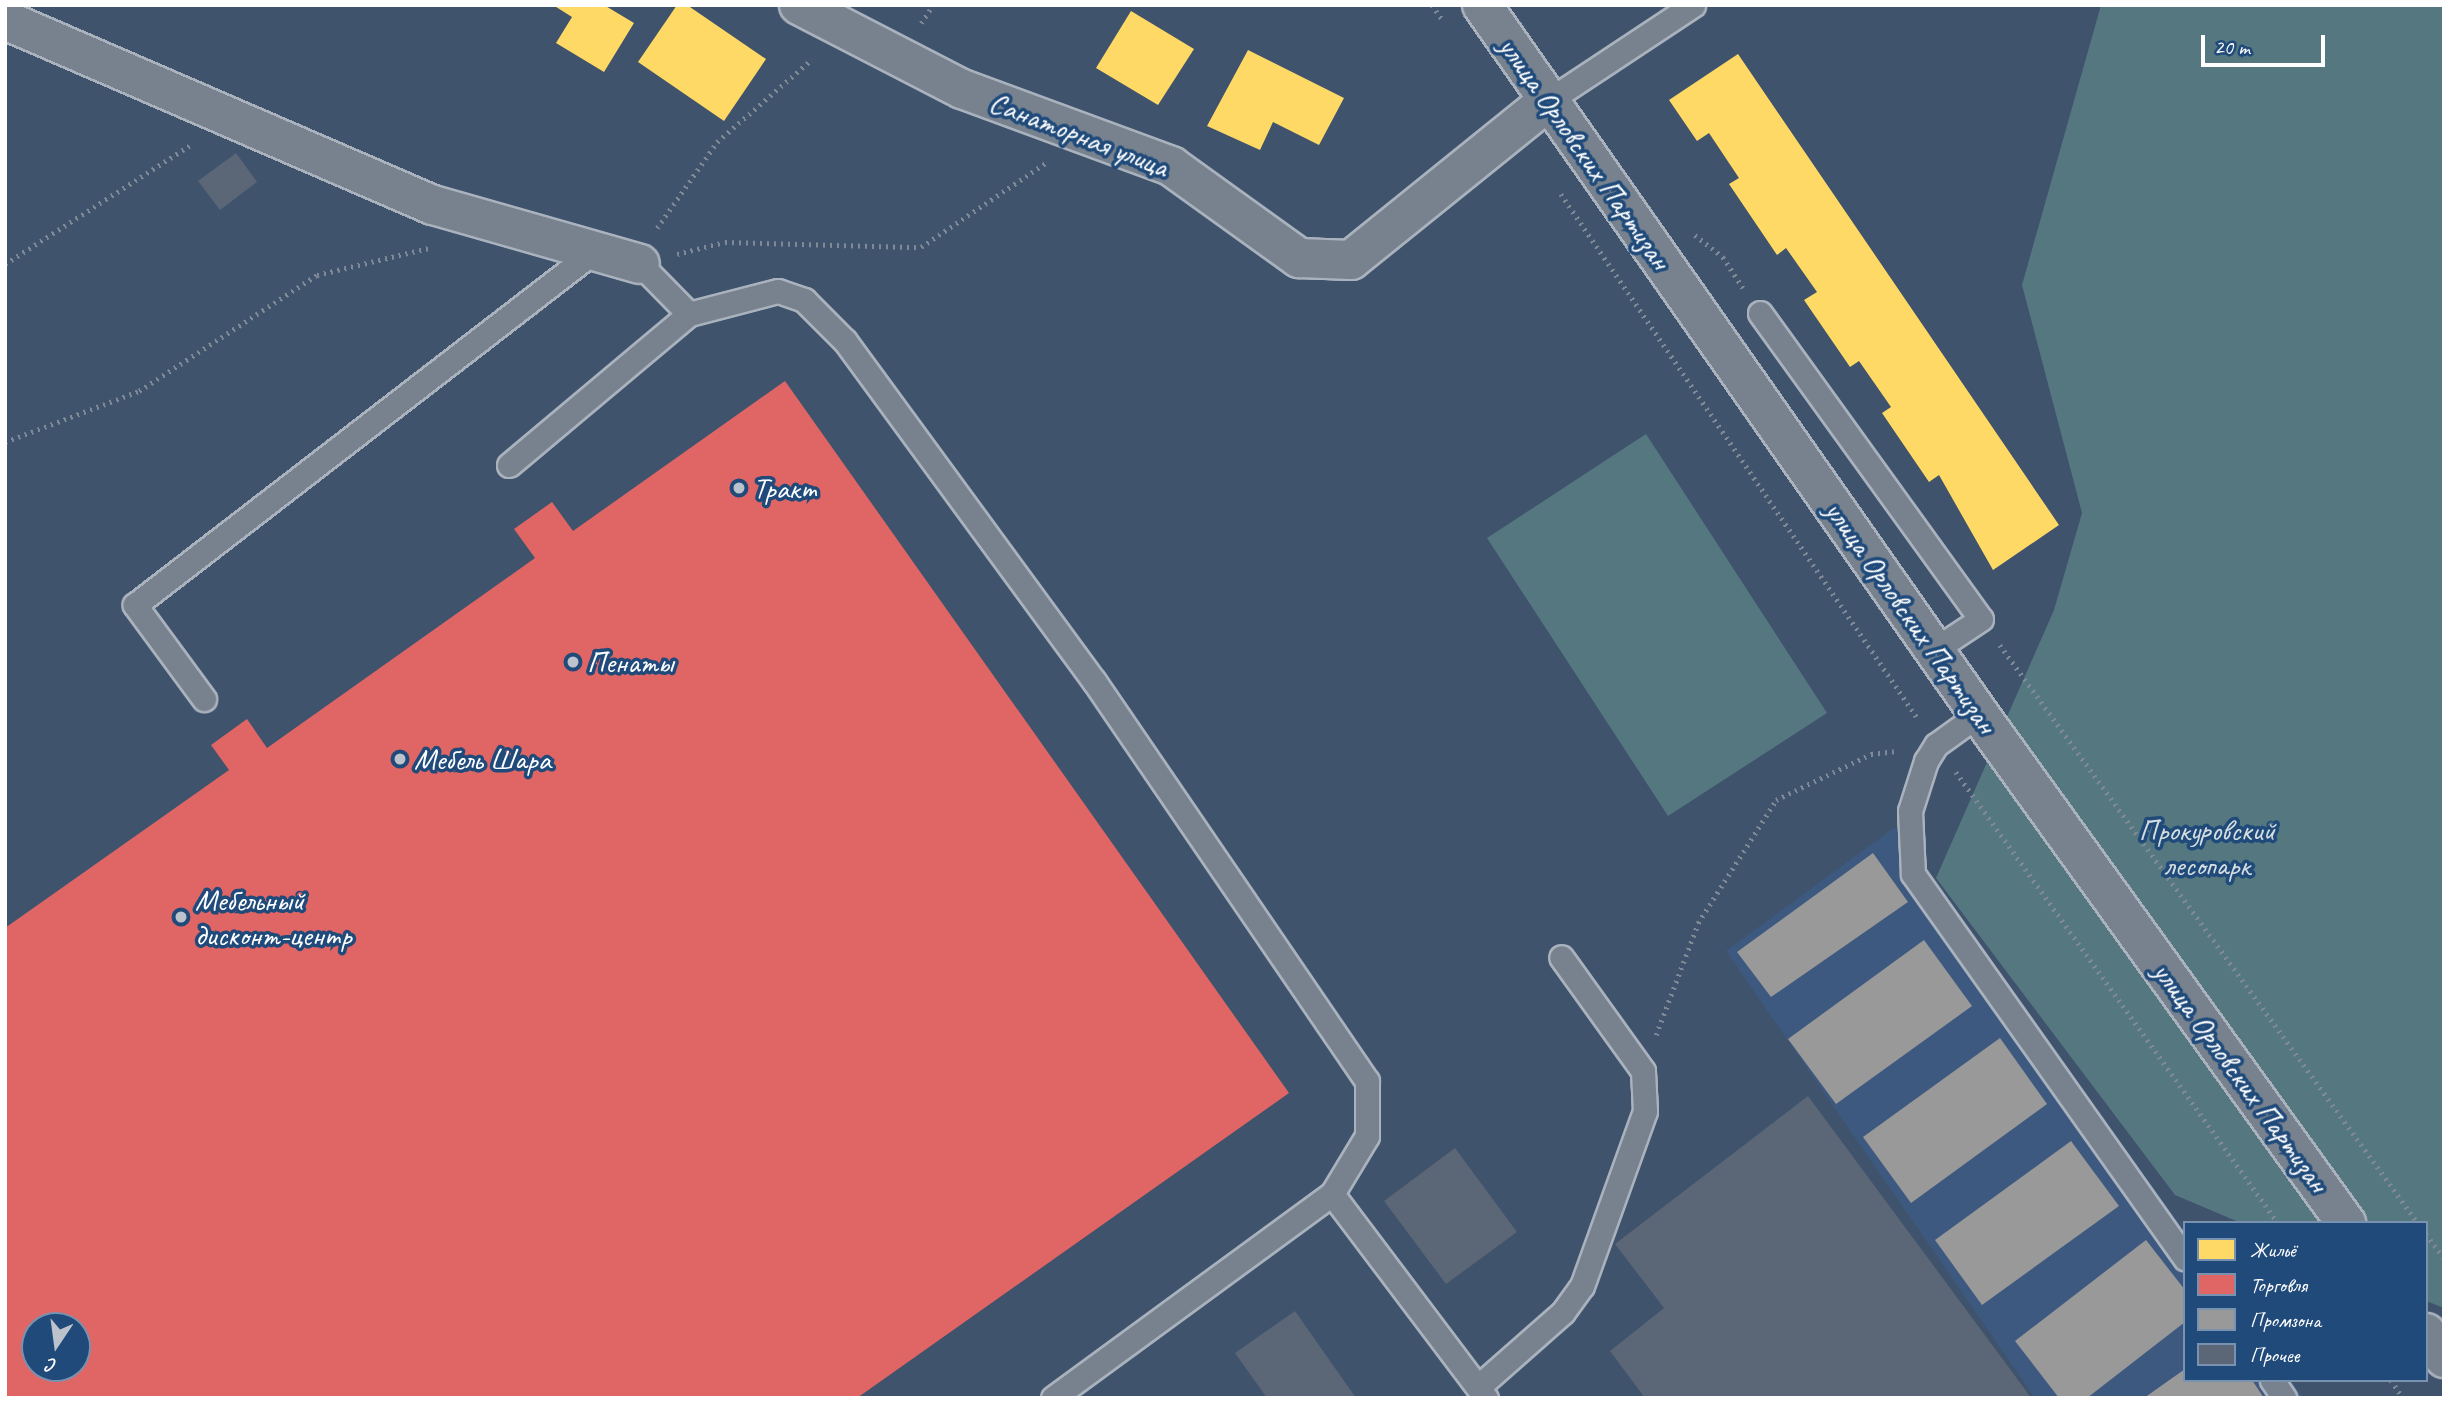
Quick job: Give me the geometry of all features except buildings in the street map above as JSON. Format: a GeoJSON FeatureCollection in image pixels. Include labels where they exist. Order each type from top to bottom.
{"type":"FeatureCollection","features":[{"type":"Feature","properties":{"kind":"street","name":"Санаторная улица"},"geometry":{"type":"LineString","coordinates":[[799,5],[875,48],[1083,139],[1171,166],[1299,258],[1351,260],[1548,101]]}},
{"type":"Feature","properties":{"kind":"street","name":"улица Орловских Партизан"},"geometry":{"type":"LineString","coordinates":[[1482,5],[1979,714],[2345,1221]]}},
{"type":"Feature","properties":{"kind":"street"},"geometry":{"type":"LineString","coordinates":[[5,19],[229,121],[433,205],[597,249],[640,264]]}},
{"type":"Feature","properties":{"kind":"street"},"geometry":{"type":"LineString","coordinates":[[2428,1336],[2444,1357]]}},
{"type":"Feature","properties":{"kind":"lane"},"geometry":{"type":"LineString","coordinates":[[1548,101],[1693,5]]}},
{"type":"Feature","properties":{"kind":"lane"},"geometry":{"type":"LineString","coordinates":[[204,699],[135,605],[597,249]]}},
{"type":"Feature","properties":{"kind":"lane"},"geometry":{"type":"LineString","coordinates":[[640,264],[689,314]]}},
{"type":"Feature","properties":{"kind":"lane"},"geometry":{"type":"LineString","coordinates":[[509,466],[689,314],[778,291],[804,300],[845,341],[1094,681],[1367,1082],[1367,1136],[1332,1195],[1053,1398]]}},
{"type":"Feature","properties":{"kind":"lane"},"geometry":{"type":"LineString","coordinates":[[1760,313],[1981,619],[1934,650]]}},
{"type":"Feature","properties":{"kind":"lane"},"geometry":{"type":"LineString","coordinates":[[1979,714],[1936,745],[1910,811],[1913,874],[2183,1255]]}},
{"type":"Feature","properties":{"kind":"lane"},"geometry":{"type":"LineString","coordinates":[[1332,1195],[1482,1392],[1563,1312],[1582,1286],[1645,1111],[1643,1071],[1561,957]]}},
{"type":"Feature","properties":{"kind":"lane"},"geometry":{"type":"LineString","coordinates":[[2273,1382],[2284,1398]]}},
{"type":"Feature","properties":{"kind":"path"},"geometry":{"type":"LineString","coordinates":[[640,264],[665,211],[717,142],[803,61],[875,48],[915,31],[933,5]]}},
{"type":"Feature","properties":{"kind":"path"},"geometry":{"type":"LineString","coordinates":[[1432,5],[1447,27]]}},
{"type":"Feature","properties":{"kind":"path"},"geometry":{"type":"LineString","coordinates":[[5,264],[229,121]]}},
{"type":"Feature","properties":{"kind":"path"},"geometry":{"type":"LineString","coordinates":[[640,264],[725,242],[921,247],[1083,139]]}},
{"type":"Feature","properties":{"kind":"path"},"geometry":{"type":"LineString","coordinates":[[1554,185],[1936,745],[2277,1221]]}},
{"type":"Feature","properties":{"kind":"path"},"geometry":{"type":"LineString","coordinates":[[5,442],[139,391],[317,275],[436,246]]}},
{"type":"Feature","properties":{"kind":"path"},"geometry":{"type":"LineString","coordinates":[[1981,619],[2417,1221]]}},
{"type":"Feature","properties":{"kind":"path"},"geometry":{"type":"LineString","coordinates":[[1643,1071],[1698,923],[1776,800],[1871,754],[1936,745]]}},
{"type":"Feature","properties":{"kind":"path"},"geometry":{"type":"LineString","coordinates":[[2428,1237],[2444,1258]]}},
{"type":"Feature","properties":{"kind":"path"},"geometry":{"type":"LineString","coordinates":[[2392,1382],[2403,1398]]}},
{"type":"Feature","properties":{"kind":"shaded area"},"geometry":{"type":"Polygon","coordinates":[[[1895,827],[2183,1229],[2183,1382],[2292,1382],[2303,1398],[2035,1398],[1726,951],[1895,827]]]}},
{"type":"Feature","properties":{"kind":"green space","name":"Прокуровский лесопарк"},"geometry":{"type":"Polygon","coordinates":[[[2101,5],[2444,5],[2444,1308],[2428,1302],[2428,1221],[2236,1221],[2175,1195],[1936,878],[2054,610],[2082,513],[2022,285],[2101,5]]]}},
{"type":"Feature","properties":{"kind":"green space"},"geometry":{"type":"Polygon","coordinates":[[[1646,434],[1827,713],[1668,816],[1487,538],[1646,434]]]}},
{"type":"Feature","properties":{"kind":"place","name":"Тракт"},"geometry":{"type":"Point","coordinates":[739,488]}},
{"type":"Feature","properties":{"kind":"place","name":"Пенаты"},"geometry":{"type":"Point","coordinates":[573,662]}},
{"type":"Feature","properties":{"kind":"place","name":"Мебель Шара"},"geometry":{"type":"Point","coordinates":[400,759]}},
{"type":"Feature","properties":{"kind":"place","name":"Мебельный дисконт-центр"},"geometry":{"type":"Point","coordinates":[181,917]}}]}
